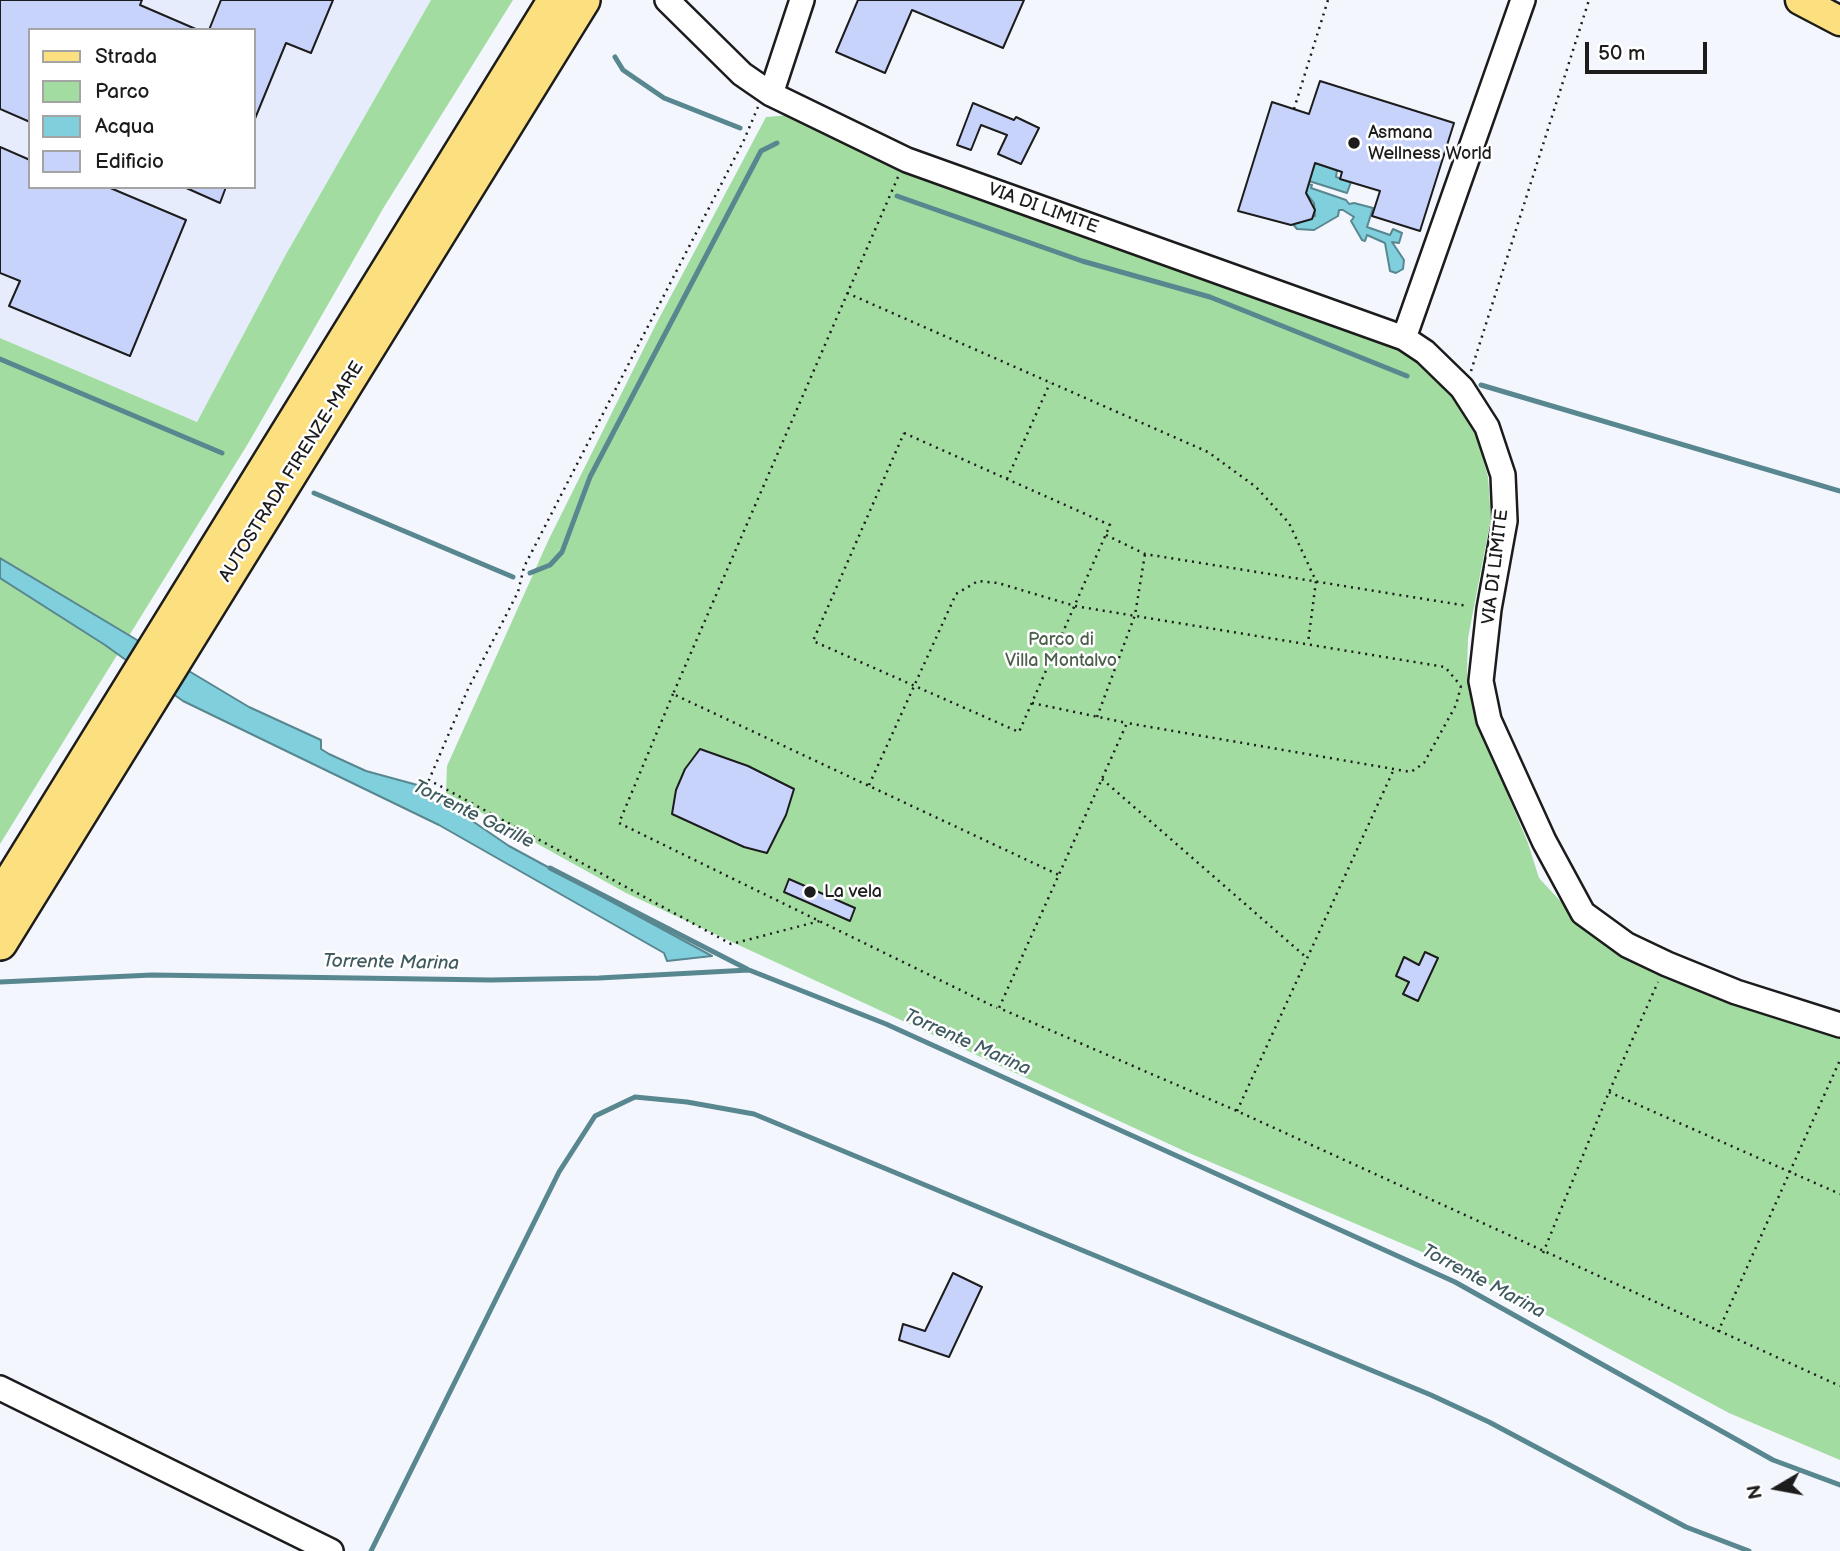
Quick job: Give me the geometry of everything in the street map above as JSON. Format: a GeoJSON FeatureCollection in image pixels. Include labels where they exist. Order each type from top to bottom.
{"type":"FeatureCollection","features":[{"type":"Feature","properties":{"kind":"highway","name":"AUTOSTRADA FIRENZE-MARE"},"geometry":{"type":"LineString","coordinates":[[0,899],[555,0]]}},
{"type":"Feature","properties":{"kind":"highway","name":"AUTOSTRADA FIRENZE-MARE"},"geometry":{"type":"LineString","coordinates":[[3,937],[583,0]]}},
{"type":"Feature","properties":{"kind":"main road"},"geometry":{"type":"LineString","coordinates":[[1800,0],[1840,21]]}},
{"type":"Feature","properties":{"kind":"main road"},"geometry":{"type":"LineString","coordinates":[[1835,0],[1840,3]]}},
{"type":"Feature","properties":{"kind":"street","name":"VIA DI LIMITE"},"geometry":{"type":"LineString","coordinates":[[667,0],[742,74],[771,94],[907,160],[1404,338],[1462,388],[1487,427],[1503,475],[1505,521],[1489,609],[1471,684],[1544,841],[1583,913],[1628,945],[1667,964],[1736,992],[1840,1026]]}},
{"type":"Feature","properties":{"kind":"street"},"geometry":{"type":"LineString","coordinates":[[771,94],[802,0]]}},
{"type":"Feature","properties":{"kind":"street"},"geometry":{"type":"LineString","coordinates":[[1404,338],[1523,0]]}},
{"type":"Feature","properties":{"kind":"street"},"geometry":{"type":"LineString","coordinates":[[0,1388],[331,1551]]}},
{"type":"Feature","properties":{"kind":"path"},"geometry":{"type":"LineString","coordinates":[[1294,109],[1328,0]]}},
{"type":"Feature","properties":{"kind":"path"},"geometry":{"type":"LineString","coordinates":[[1468,382],[1589,0]]}},
{"type":"Feature","properties":{"kind":"path"},"geometry":{"type":"LineString","coordinates":[[752,125],[524,567],[518,592],[468,689],[429,780],[731,944],[820,921]]}},
{"type":"Feature","properties":{"kind":"path"},"geometry":{"type":"LineString","coordinates":[[895,181],[619,823],[999,1008],[1237,1111],[1543,1253],[1840,1386]]}},
{"type":"Feature","properties":{"kind":"path"},"geometry":{"type":"LineString","coordinates":[[847,293],[1208,452],[1256,487],[1289,523],[1316,581],[1308,643]]}},
{"type":"Feature","properties":{"kind":"path"},"geometry":{"type":"LineString","coordinates":[[1007,479],[1051,383]]}},
{"type":"Feature","properties":{"kind":"path"},"geometry":{"type":"LineString","coordinates":[[904,433],[1110,525],[1106,535],[1019,732],[813,641],[904,433]]}},
{"type":"Feature","properties":{"kind":"path"},"geometry":{"type":"LineString","coordinates":[[1106,535],[1145,554],[1489,609]]}},
{"type":"Feature","properties":{"kind":"path"},"geometry":{"type":"LineString","coordinates":[[1097,717],[1135,615],[1145,554]]}},
{"type":"Feature","properties":{"kind":"path"},"geometry":{"type":"LineString","coordinates":[[868,786],[956,594],[978,582],[998,583],[1074,606],[1445,667],[1471,684],[1456,705],[1424,763],[1411,772],[1127,723],[1032,703]]}},
{"type":"Feature","properties":{"kind":"path"},"geometry":{"type":"LineString","coordinates":[[673,694],[1059,876]]}},
{"type":"Feature","properties":{"kind":"path"},"geometry":{"type":"LineString","coordinates":[[999,1008],[1127,723]]}},
{"type":"Feature","properties":{"kind":"path"},"geometry":{"type":"LineString","coordinates":[[1237,1111],[1394,769]]}},
{"type":"Feature","properties":{"kind":"path"},"geometry":{"type":"LineString","coordinates":[[1102,779],[1307,958]]}},
{"type":"Feature","properties":{"kind":"path"},"geometry":{"type":"LineString","coordinates":[[1543,1253],[1609,1092],[1667,964]]}},
{"type":"Feature","properties":{"kind":"path"},"geometry":{"type":"LineString","coordinates":[[1718,1332],[1840,1060]]}},
{"type":"Feature","properties":{"kind":"path"},"geometry":{"type":"LineString","coordinates":[[1609,1092],[1840,1194]]}},
{"type":"Feature","properties":{"kind":"shaded area"},"geometry":{"type":"Polygon","coordinates":[[[0,0],[431,0],[285,256],[197,422],[0,338],[0,0]]]}},
{"type":"Feature","properties":{"kind":"green space"},"geometry":{"type":"Polygon","coordinates":[[[431,0],[513,0],[384,207],[249,442],[0,844],[0,338],[197,422],[285,256],[431,0]]]}},
{"type":"Feature","properties":{"kind":"green space","name":"Parco di Villa Montalvo"},"geometry":{"type":"Polygon","coordinates":[[[789,115],[901,170],[1098,243],[1204,272],[1421,358],[1446,385],[1475,430],[1488,477],[1491,518],[1468,638],[1467,674],[1478,723],[1528,843],[1539,878],[1577,919],[1840,1035],[1840,1460],[1729,1413],[1455,1266],[1182,1150],[626,893],[446,793],[447,766],[548,541],[655,326],[766,117],[789,115]]]}},
{"type":"Feature","properties":{"kind":"water"},"geometry":{"type":"Polygon","coordinates":[[[1315,163],[1337,170],[1336,177],[1351,182],[1347,193],[1309,181],[1315,163]]]}},
{"type":"Feature","properties":{"kind":"water"},"geometry":{"type":"Polygon","coordinates":[[[1308,184],[1312,185],[1311,188],[1346,200],[1349,204],[1373,208],[1367,227],[1390,235],[1393,229],[1402,233],[1399,243],[1392,242],[1404,260],[1403,269],[1396,273],[1390,271],[1385,243],[1367,235],[1365,241],[1362,240],[1351,221],[1354,217],[1343,210],[1339,210],[1338,216],[1314,230],[1297,229],[1292,223],[1315,216],[1314,203],[1306,193],[1308,184]]]}},
{"type":"Feature","properties":{"kind":"water"},"geometry":{"type":"Polygon","coordinates":[[[0,558],[249,707],[321,740],[321,749],[329,754],[366,771],[421,786],[509,846],[712,956],[667,961],[664,953],[439,825],[183,701],[105,645],[0,578],[0,558]]]}},
{"type":"Feature","properties":{"kind":"building"},"geometry":{"type":"Polygon","coordinates":[[[0,0],[142,0],[140,5],[193,28],[28,28],[28,121],[0,109],[0,0]]]}},
{"type":"Feature","properties":{"kind":"building"},"geometry":{"type":"Polygon","coordinates":[[[221,0],[333,0],[311,53],[286,43],[256,116],[256,28],[210,28],[221,0]]]}},
{"type":"Feature","properties":{"kind":"building"},"geometry":{"type":"Polygon","coordinates":[[[858,0],[1024,0],[1003,48],[912,10],[885,73],[836,52],[858,0]]]}},
{"type":"Feature","properties":{"kind":"building","name":"Asmana Wellness World"},"geometry":{"type":"Polygon","coordinates":[[[1320,81],[1454,123],[1420,231],[1372,216],[1380,191],[1340,179],[1342,172],[1315,163],[1306,193],[1315,210],[1312,219],[1291,225],[1238,211],[1272,102],[1309,114],[1320,81]]]}},
{"type":"Feature","properties":{"kind":"building"},"geometry":{"type":"Polygon","coordinates":[[[973,103],[1014,120],[1016,117],[1039,128],[1021,164],[998,154],[1007,135],[981,125],[971,150],[957,145],[973,103]]]}},
{"type":"Feature","properties":{"kind":"building"},"geometry":{"type":"Polygon","coordinates":[[[0,147],[28,159],[28,189],[113,189],[186,220],[130,356],[9,306],[20,281],[0,273],[0,147]]]}},
{"type":"Feature","properties":{"kind":"building"},"geometry":{"type":"Polygon","coordinates":[[[188,189],[225,189],[220,203],[188,189]]]}},
{"type":"Feature","properties":{"kind":"building"},"geometry":{"type":"Polygon","coordinates":[[[700,749],[748,766],[794,789],[786,815],[767,853],[744,847],[672,814],[676,790],[685,769],[700,749]]]}},
{"type":"Feature","properties":{"kind":"building"},"geometry":{"type":"Polygon","coordinates":[[[789,879],[855,908],[850,921],[784,892],[789,879]]]}},
{"type":"Feature","properties":{"kind":"building"},"geometry":{"type":"Polygon","coordinates":[[[1425,952],[1438,958],[1418,1001],[1403,994],[1409,982],[1396,976],[1404,957],[1419,965],[1425,952]]]}},
{"type":"Feature","properties":{"kind":"building"},"geometry":{"type":"Polygon","coordinates":[[[953,1273],[982,1287],[949,1357],[899,1340],[903,1324],[925,1331],[953,1273]]]}},
{"type":"Feature","properties":{"kind":"waterway"},"geometry":{"type":"LineString","coordinates":[[615,57],[623,70],[664,98],[740,128]]}},
{"type":"Feature","properties":{"kind":"waterway"},"geometry":{"type":"LineString","coordinates":[[530,573],[550,565],[562,552],[590,477],[761,151],[777,143]]}},
{"type":"Feature","properties":{"kind":"waterway"},"geometry":{"type":"LineString","coordinates":[[897,196],[1082,261],[1210,297],[1407,376]]}},
{"type":"Feature","properties":{"kind":"waterway"},"geometry":{"type":"LineString","coordinates":[[0,359],[222,453]]}},
{"type":"Feature","properties":{"kind":"waterway"},"geometry":{"type":"LineString","coordinates":[[1481,385],[1840,491]]}},
{"type":"Feature","properties":{"kind":"waterway"},"geometry":{"type":"LineString","coordinates":[[314,493],[513,577]]}},
{"type":"Feature","properties":{"kind":"waterway","name":"Torrente Garille"},"geometry":{"type":"LineString","coordinates":[[550,868],[747,969]]}},
{"type":"Feature","properties":{"kind":"waterway","name":"Torrente Marina"},"geometry":{"type":"LineString","coordinates":[[0,982],[152,975],[491,980],[599,978],[749,970],[886,1024],[1455,1282],[1773,1460],[1840,1485]]}},
{"type":"Feature","properties":{"kind":"waterway"},"geometry":{"type":"LineString","coordinates":[[371,1551],[559,1172],[595,1116],[635,1097],[687,1102],[754,1114],[1431,1395],[1489,1422],[1686,1527],[1749,1551]]}},
{"type":"Feature","properties":{"kind":"place","name":"Asmana Wellness World"},"geometry":{"type":"Point","coordinates":[1354,143]}},
{"type":"Feature","properties":{"kind":"place","name":"La vela"},"geometry":{"type":"Point","coordinates":[810,892]}}]}
